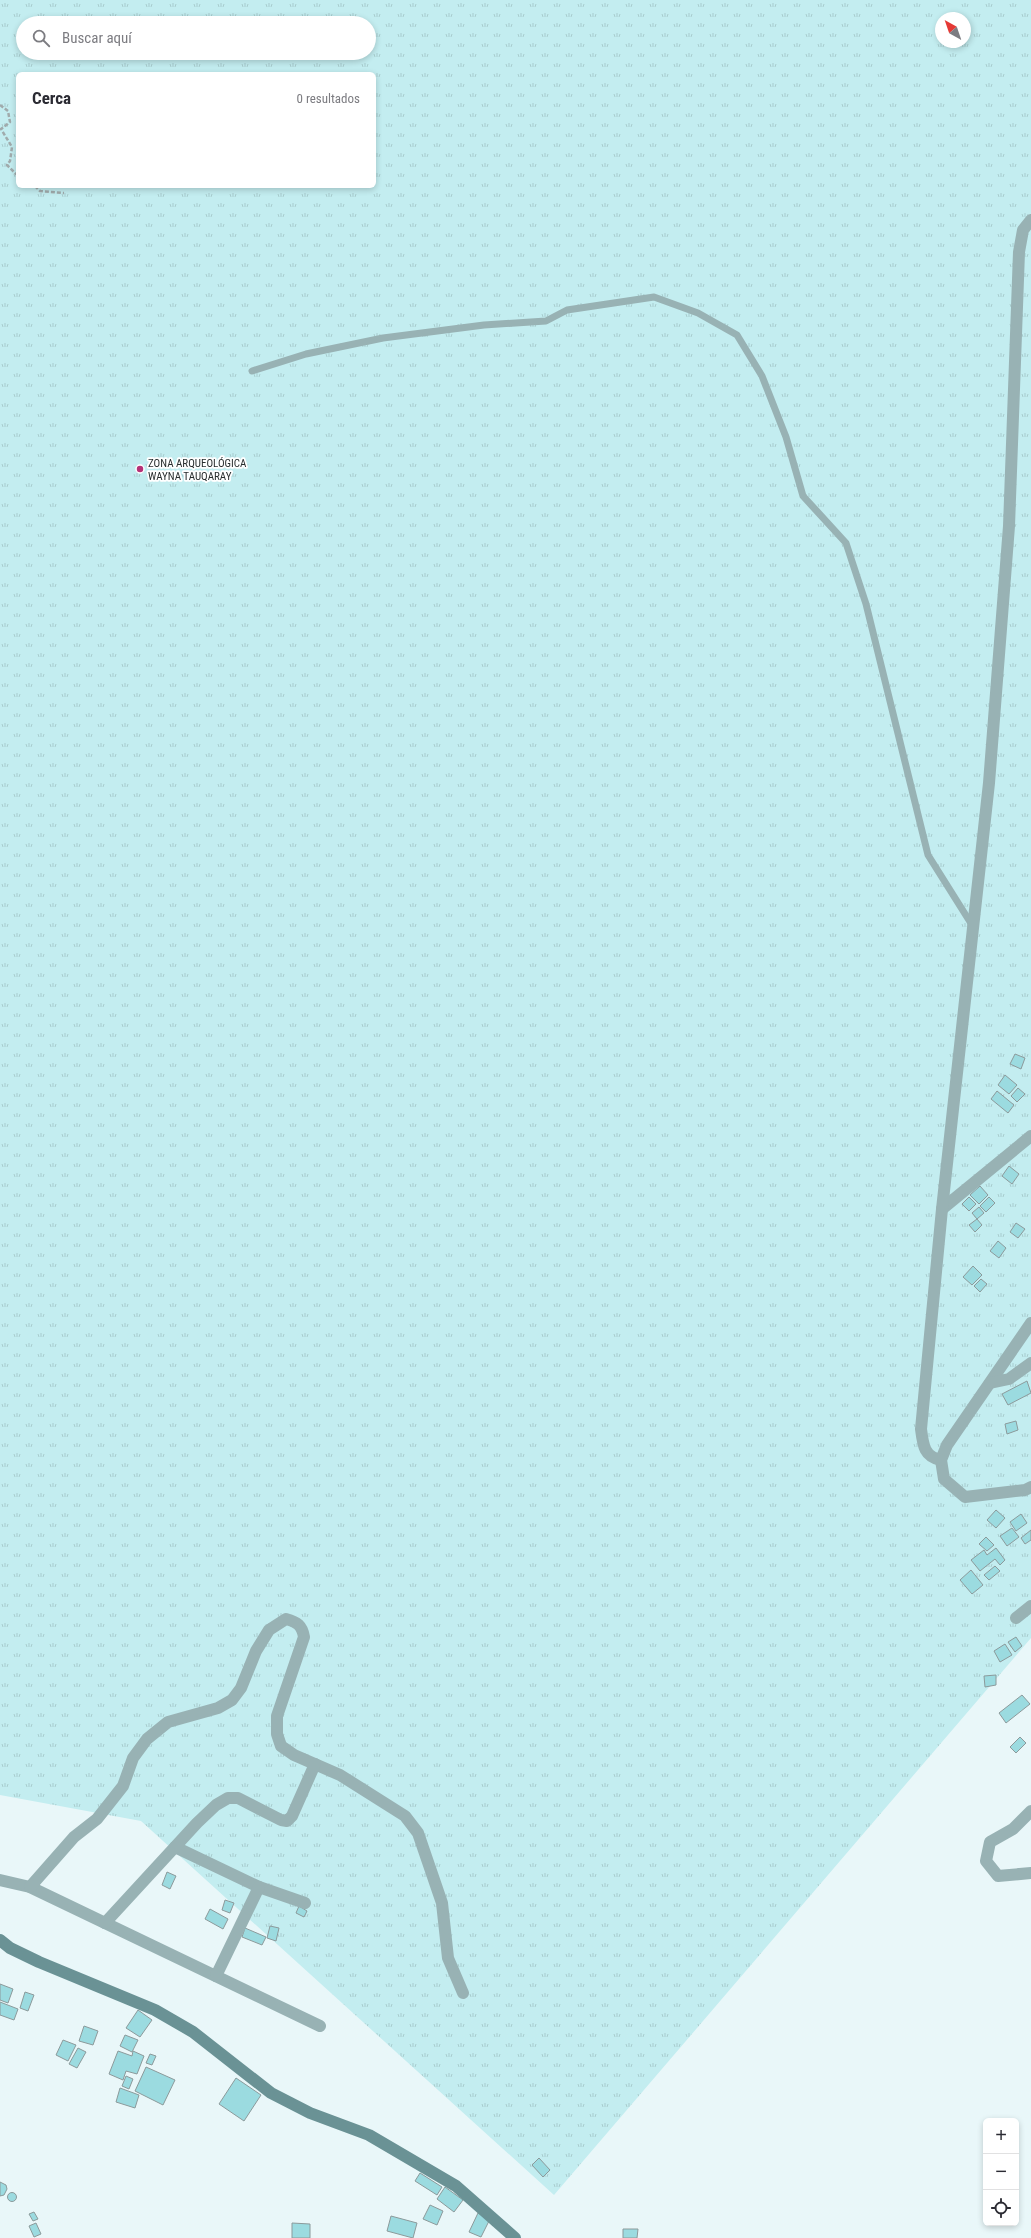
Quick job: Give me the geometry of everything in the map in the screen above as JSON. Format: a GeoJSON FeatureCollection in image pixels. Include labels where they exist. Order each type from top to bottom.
{"type":"FeatureCollection","features":[{"type":"Feature","properties":{"kind":"main road"},"geometry":{"type":"LineString","coordinates":[[0,1940],[10,1948],[39,1962],[154,2010],[193,2032],[271,2093],[310,2113],[369,2135],[456,2186],[515,2238]]}},
{"type":"Feature","properties":{"kind":"street"},"geometry":{"type":"LineString","coordinates":[[941,1460],[932,1459],[923,1449],[921,1429],[942,1209],[989,783],[1009,526],[1019,252],[1023,230],[1031,222]]}},
{"type":"Feature","properties":{"kind":"street"},"geometry":{"type":"LineString","coordinates":[[942,1209],[1031,1136]]}},
{"type":"Feature","properties":{"kind":"street"},"geometry":{"type":"LineString","coordinates":[[1031,1324],[947,1445],[941,1460],[944,1479],[965,1497],[1025,1490],[1031,1487]]}},
{"type":"Feature","properties":{"kind":"street"},"geometry":{"type":"LineString","coordinates":[[990,1383],[1009,1379],[1031,1363]]}},
{"type":"Feature","properties":{"kind":"street"},"geometry":{"type":"LineString","coordinates":[[1016,1618],[1031,1606]]}},
{"type":"Feature","properties":{"kind":"street"},"geometry":{"type":"LineString","coordinates":[[30,1887],[74,1837],[97,1819],[123,1786],[133,1758],[146,1739],[168,1722],[218,1708],[232,1700],[241,1688],[256,1651],[269,1630],[286,1619],[296,1622],[303,1629],[304,1637],[277,1716],[277,1734],[281,1746],[294,1755],[340,1775],[405,1816],[418,1833],[442,1903],[448,1958],[463,1993]]}},
{"type":"Feature","properties":{"kind":"street"},"geometry":{"type":"LineString","coordinates":[[105,1923],[216,1805],[228,1798],[238,1798],[281,1820],[287,1821],[292,1816],[315,1764]]}},
{"type":"Feature","properties":{"kind":"street"},"geometry":{"type":"LineString","coordinates":[[1031,1811],[1013,1829],[990,1842],[986,1861],[998,1876],[1031,1873]]}},
{"type":"Feature","properties":{"kind":"street"},"geometry":{"type":"LineString","coordinates":[[175,1847],[259,1887],[305,1903]]}},
{"type":"Feature","properties":{"kind":"street"},"geometry":{"type":"LineString","coordinates":[[0,1880],[30,1887],[320,2026]]}},
{"type":"Feature","properties":{"kind":"street"},"geometry":{"type":"LineString","coordinates":[[216,1976],[259,1887]]}},
{"type":"Feature","properties":{"kind":"lane"},"geometry":{"type":"LineString","coordinates":[[252,371],[306,354],[383,338],[484,325],[546,321],[567,310],[654,297],[698,313],[737,335],[762,376],[786,437],[803,496],[846,543],[866,604],[928,855],[974,926]]}},
{"type":"Feature","properties":{"kind":"path"},"geometry":{"type":"LineString","coordinates":[[0,105],[8,111],[10,122],[1,129],[12,147],[10,161],[7,165],[16,174]]}},
{"type":"Feature","properties":{"kind":"path"},"geometry":{"type":"LineString","coordinates":[[36,188],[40,191],[64,193]]}},
{"type":"Feature","properties":{"kind":"green space"},"geometry":{"type":"Polygon","coordinates":[[[0,0],[1031,0],[1031,1638],[554,2195],[141,1821],[0,1795],[0,0]]]}},
{"type":"Feature","properties":{"kind":"building"},"geometry":{"type":"Polygon","coordinates":[[[1015,1054],[1025,1058],[1021,1069],[1010,1064],[1015,1054]]]}},
{"type":"Feature","properties":{"kind":"building"},"geometry":{"type":"Polygon","coordinates":[[[1005,1075],[1017,1085],[1009,1094],[998,1085],[1005,1075]]]}},
{"type":"Feature","properties":{"kind":"building"},"geometry":{"type":"Polygon","coordinates":[[[1018,1088],[1025,1094],[1017,1102],[1011,1096],[1018,1088]]]}},
{"type":"Feature","properties":{"kind":"building"},"geometry":{"type":"Polygon","coordinates":[[[997,1091],[1014,1105],[1008,1113],[991,1099],[997,1091]]]}},
{"type":"Feature","properties":{"kind":"building"},"geometry":{"type":"Polygon","coordinates":[[[1009,1166],[1019,1174],[1012,1184],[1002,1176],[1009,1166]]]}},
{"type":"Feature","properties":{"kind":"building"},"geometry":{"type":"Polygon","coordinates":[[[980,1186],[988,1195],[979,1204],[970,1195],[980,1186]]]}},
{"type":"Feature","properties":{"kind":"building"},"geometry":{"type":"Polygon","coordinates":[[[969,1197],[976,1204],[969,1211],[962,1204],[969,1197]]]}},
{"type":"Feature","properties":{"kind":"building"},"geometry":{"type":"Polygon","coordinates":[[[989,1197],[995,1203],[986,1212],[980,1206],[989,1197]]]}},
{"type":"Feature","properties":{"kind":"building"},"geometry":{"type":"Polygon","coordinates":[[[979,1207],[984,1213],[977,1219],[972,1213],[979,1207]]]}},
{"type":"Feature","properties":{"kind":"building"},"geometry":{"type":"Polygon","coordinates":[[[977,1219],[982,1225],[975,1232],[969,1225],[977,1219]]]}},
{"type":"Feature","properties":{"kind":"building"},"geometry":{"type":"Polygon","coordinates":[[[1016,1223],[1025,1229],[1018,1238],[1010,1232],[1016,1223]]]}},
{"type":"Feature","properties":{"kind":"building"},"geometry":{"type":"Polygon","coordinates":[[[998,1241],[1006,1248],[999,1258],[990,1251],[998,1241]]]}},
{"type":"Feature","properties":{"kind":"building"},"geometry":{"type":"Polygon","coordinates":[[[973,1266],[982,1275],[972,1285],[963,1277],[973,1266]]]}},
{"type":"Feature","properties":{"kind":"building"},"geometry":{"type":"Polygon","coordinates":[[[981,1279],[987,1284],[980,1292],[974,1286],[981,1279]]]}},
{"type":"Feature","properties":{"kind":"building"},"geometry":{"type":"Polygon","coordinates":[[[1027,1381],[1031,1393],[1008,1405],[1002,1394],[1027,1381]]]}},
{"type":"Feature","properties":{"kind":"building"},"geometry":{"type":"Polygon","coordinates":[[[1016,1421],[1018,1430],[1007,1434],[1005,1424],[1016,1421]]]}},
{"type":"Feature","properties":{"kind":"building"},"geometry":{"type":"Polygon","coordinates":[[[996,1510],[1005,1518],[996,1528],[987,1520],[996,1510]]]}},
{"type":"Feature","properties":{"kind":"building"},"geometry":{"type":"Polygon","coordinates":[[[1021,1514],[1027,1523],[1016,1531],[1010,1522],[1021,1514]]]}},
{"type":"Feature","properties":{"kind":"building"},"geometry":{"type":"Polygon","coordinates":[[[1012,1528],[1019,1537],[1007,1546],[1000,1536],[1012,1528]]]}},
{"type":"Feature","properties":{"kind":"building"},"geometry":{"type":"Polygon","coordinates":[[[1031,1530],[1031,1540],[1025,1544],[1021,1538],[1031,1530]]]}},
{"type":"Feature","properties":{"kind":"building"},"geometry":{"type":"Polygon","coordinates":[[[986,1537],[994,1545],[987,1551],[979,1544],[986,1537]]]}},
{"type":"Feature","properties":{"kind":"building"},"geometry":{"type":"Polygon","coordinates":[[[996,1548],[1005,1560],[1000,1565],[995,1559],[980,1571],[971,1560],[984,1550],[987,1555],[996,1548]]]}},
{"type":"Feature","properties":{"kind":"building"},"geometry":{"type":"Polygon","coordinates":[[[995,1566],[1000,1571],[989,1580],[984,1575],[995,1566]]]}},
{"type":"Feature","properties":{"kind":"building"},"geometry":{"type":"Polygon","coordinates":[[[971,1570],[983,1585],[972,1594],[960,1580],[971,1570]]]}},
{"type":"Feature","properties":{"kind":"building"},"geometry":{"type":"Polygon","coordinates":[[[1016,1637],[1022,1646],[1015,1652],[1008,1642],[1016,1637]]]}},
{"type":"Feature","properties":{"kind":"building"},"geometry":{"type":"Polygon","coordinates":[[[1005,1644],[1012,1655],[1000,1662],[994,1651],[1005,1644]]]}},
{"type":"Feature","properties":{"kind":"building"},"geometry":{"type":"Polygon","coordinates":[[[996,1675],[996,1685],[985,1687],[984,1676],[996,1675]]]}},
{"type":"Feature","properties":{"kind":"building"},"geometry":{"type":"Polygon","coordinates":[[[1022,1695],[1030,1704],[1006,1723],[999,1713],[1022,1695]]]}},
{"type":"Feature","properties":{"kind":"building"},"geometry":{"type":"Polygon","coordinates":[[[1020,1737],[1026,1743],[1016,1753],[1010,1747],[1020,1737]]]}},
{"type":"Feature","properties":{"kind":"building"},"geometry":{"type":"Polygon","coordinates":[[[167,1872],[176,1876],[170,1889],[162,1885],[167,1872]]]}},
{"type":"Feature","properties":{"kind":"building"},"geometry":{"type":"Polygon","coordinates":[[[225,1900],[234,1903],[230,1913],[222,1910],[225,1900]]]}},
{"type":"Feature","properties":{"kind":"building"},"geometry":{"type":"Polygon","coordinates":[[[299,1906],[307,1911],[304,1917],[296,1913],[299,1906]]]}},
{"type":"Feature","properties":{"kind":"building"},"geometry":{"type":"Polygon","coordinates":[[[210,1909],[228,1919],[223,1929],[205,1919],[210,1909]]]}},
{"type":"Feature","properties":{"kind":"building"},"geometry":{"type":"Polygon","coordinates":[[[270,1926],[279,1928],[276,1941],[267,1938],[270,1926]]]}},
{"type":"Feature","properties":{"kind":"building"},"geometry":{"type":"Polygon","coordinates":[[[245,1928],[266,1937],[262,1945],[242,1937],[245,1928]]]}},
{"type":"Feature","properties":{"kind":"building"},"geometry":{"type":"Polygon","coordinates":[[[0,1984],[13,1989],[8,2003],[0,2000],[0,1984]]]}},
{"type":"Feature","properties":{"kind":"building"},"geometry":{"type":"Polygon","coordinates":[[[25,1992],[34,1995],[28,2011],[20,2008],[25,1992]]]}},
{"type":"Feature","properties":{"kind":"building"},"geometry":{"type":"Polygon","coordinates":[[[0,2002],[18,2009],[14,2020],[0,2015],[0,2002]]]}},
{"type":"Feature","properties":{"kind":"building"},"geometry":{"type":"Polygon","coordinates":[[[138,2010],[152,2020],[140,2037],[126,2028],[138,2010]]]}},
{"type":"Feature","properties":{"kind":"building"},"geometry":{"type":"Polygon","coordinates":[[[84,2026],[98,2031],[93,2045],[79,2041],[84,2026]]]}},
{"type":"Feature","properties":{"kind":"building"},"geometry":{"type":"Polygon","coordinates":[[[125,2035],[138,2040],[132,2052],[120,2046],[125,2035]]]}},
{"type":"Feature","properties":{"kind":"building"},"geometry":{"type":"Polygon","coordinates":[[[63,2040],[76,2045],[68,2061],[56,2055],[63,2040]]]}},
{"type":"Feature","properties":{"kind":"building"},"geometry":{"type":"Polygon","coordinates":[[[78,2048],[86,2052],[77,2068],[69,2064],[78,2048]]]}},
{"type":"Feature","properties":{"kind":"building"},"geometry":{"type":"Polygon","coordinates":[[[118,2051],[132,2056],[133,2051],[144,2056],[137,2074],[126,2071],[123,2080],[109,2074],[118,2051]]]}},
{"type":"Feature","properties":{"kind":"building"},"geometry":{"type":"Polygon","coordinates":[[[150,2054],[156,2056],[152,2065],[146,2063],[150,2054]]]}},
{"type":"Feature","properties":{"kind":"building"},"geometry":{"type":"Polygon","coordinates":[[[146,2067],[175,2080],[163,2105],[135,2091],[146,2067]]]}},
{"type":"Feature","properties":{"kind":"building"},"geometry":{"type":"Polygon","coordinates":[[[126,2076],[133,2079],[129,2089],[122,2086],[126,2076]]]}},
{"type":"Feature","properties":{"kind":"building"},"geometry":{"type":"Polygon","coordinates":[[[236,2078],[261,2095],[244,2121],[219,2104],[236,2078]]]}},
{"type":"Feature","properties":{"kind":"building"},"geometry":{"type":"Polygon","coordinates":[[[120,2088],[139,2095],[135,2108],[116,2102],[120,2088]]]}},
{"type":"Feature","properties":{"kind":"building"},"geometry":{"type":"Polygon","coordinates":[[[539,2158],[550,2170],[543,2177],[532,2165],[539,2158]]]}},
{"type":"Feature","properties":{"kind":"building"},"geometry":{"type":"Polygon","coordinates":[[[420,2173],[442,2187],[437,2195],[415,2181],[420,2173]]]}},
{"type":"Feature","properties":{"kind":"building"},"geometry":{"type":"Polygon","coordinates":[[[0,2182],[6,2185],[7,2189],[4,2195],[0,2196],[0,2182]]]}},
{"type":"Feature","properties":{"kind":"building"},"geometry":{"type":"Polygon","coordinates":[[[445,2187],[463,2200],[454,2212],[437,2199],[445,2187]]]}},
{"type":"Feature","properties":{"kind":"building"},"geometry":{"type":"Polygon","coordinates":[[[12,2192],[17,2197],[12,2202],[7,2197],[12,2192]]]}},
{"type":"Feature","properties":{"kind":"building"},"geometry":{"type":"Polygon","coordinates":[[[430,2205],[443,2211],[437,2225],[423,2219],[430,2205]]]}},
{"type":"Feature","properties":{"kind":"building"},"geometry":{"type":"Polygon","coordinates":[[[34,2212],[38,2219],[33,2221],[29,2214],[34,2212]]]}},
{"type":"Feature","properties":{"kind":"building"},"geometry":{"type":"Polygon","coordinates":[[[478,2213],[490,2219],[481,2237],[469,2232],[478,2213]]]}},
{"type":"Feature","properties":{"kind":"building"},"geometry":{"type":"Polygon","coordinates":[[[391,2216],[417,2223],[413,2238],[387,2231],[391,2216]]]}},
{"type":"Feature","properties":{"kind":"building"},"geometry":{"type":"Polygon","coordinates":[[[36,2223],[41,2234],[34,2237],[29,2226],[36,2223]]]}},
{"type":"Feature","properties":{"kind":"building"},"geometry":{"type":"Polygon","coordinates":[[[292,2223],[310,2224],[310,2238],[292,2238],[292,2223]]]}},
{"type":"Feature","properties":{"kind":"building"},"geometry":{"type":"Polygon","coordinates":[[[623,2229],[638,2229],[637,2238],[623,2238],[623,2229]]]}},
{"type":"Feature","properties":{"kind":"place","name":"ZONA ARQUEOLÓGICA WAYNA TAUQARAY"},"geometry":{"type":"Point","coordinates":[140,469]}}]}
